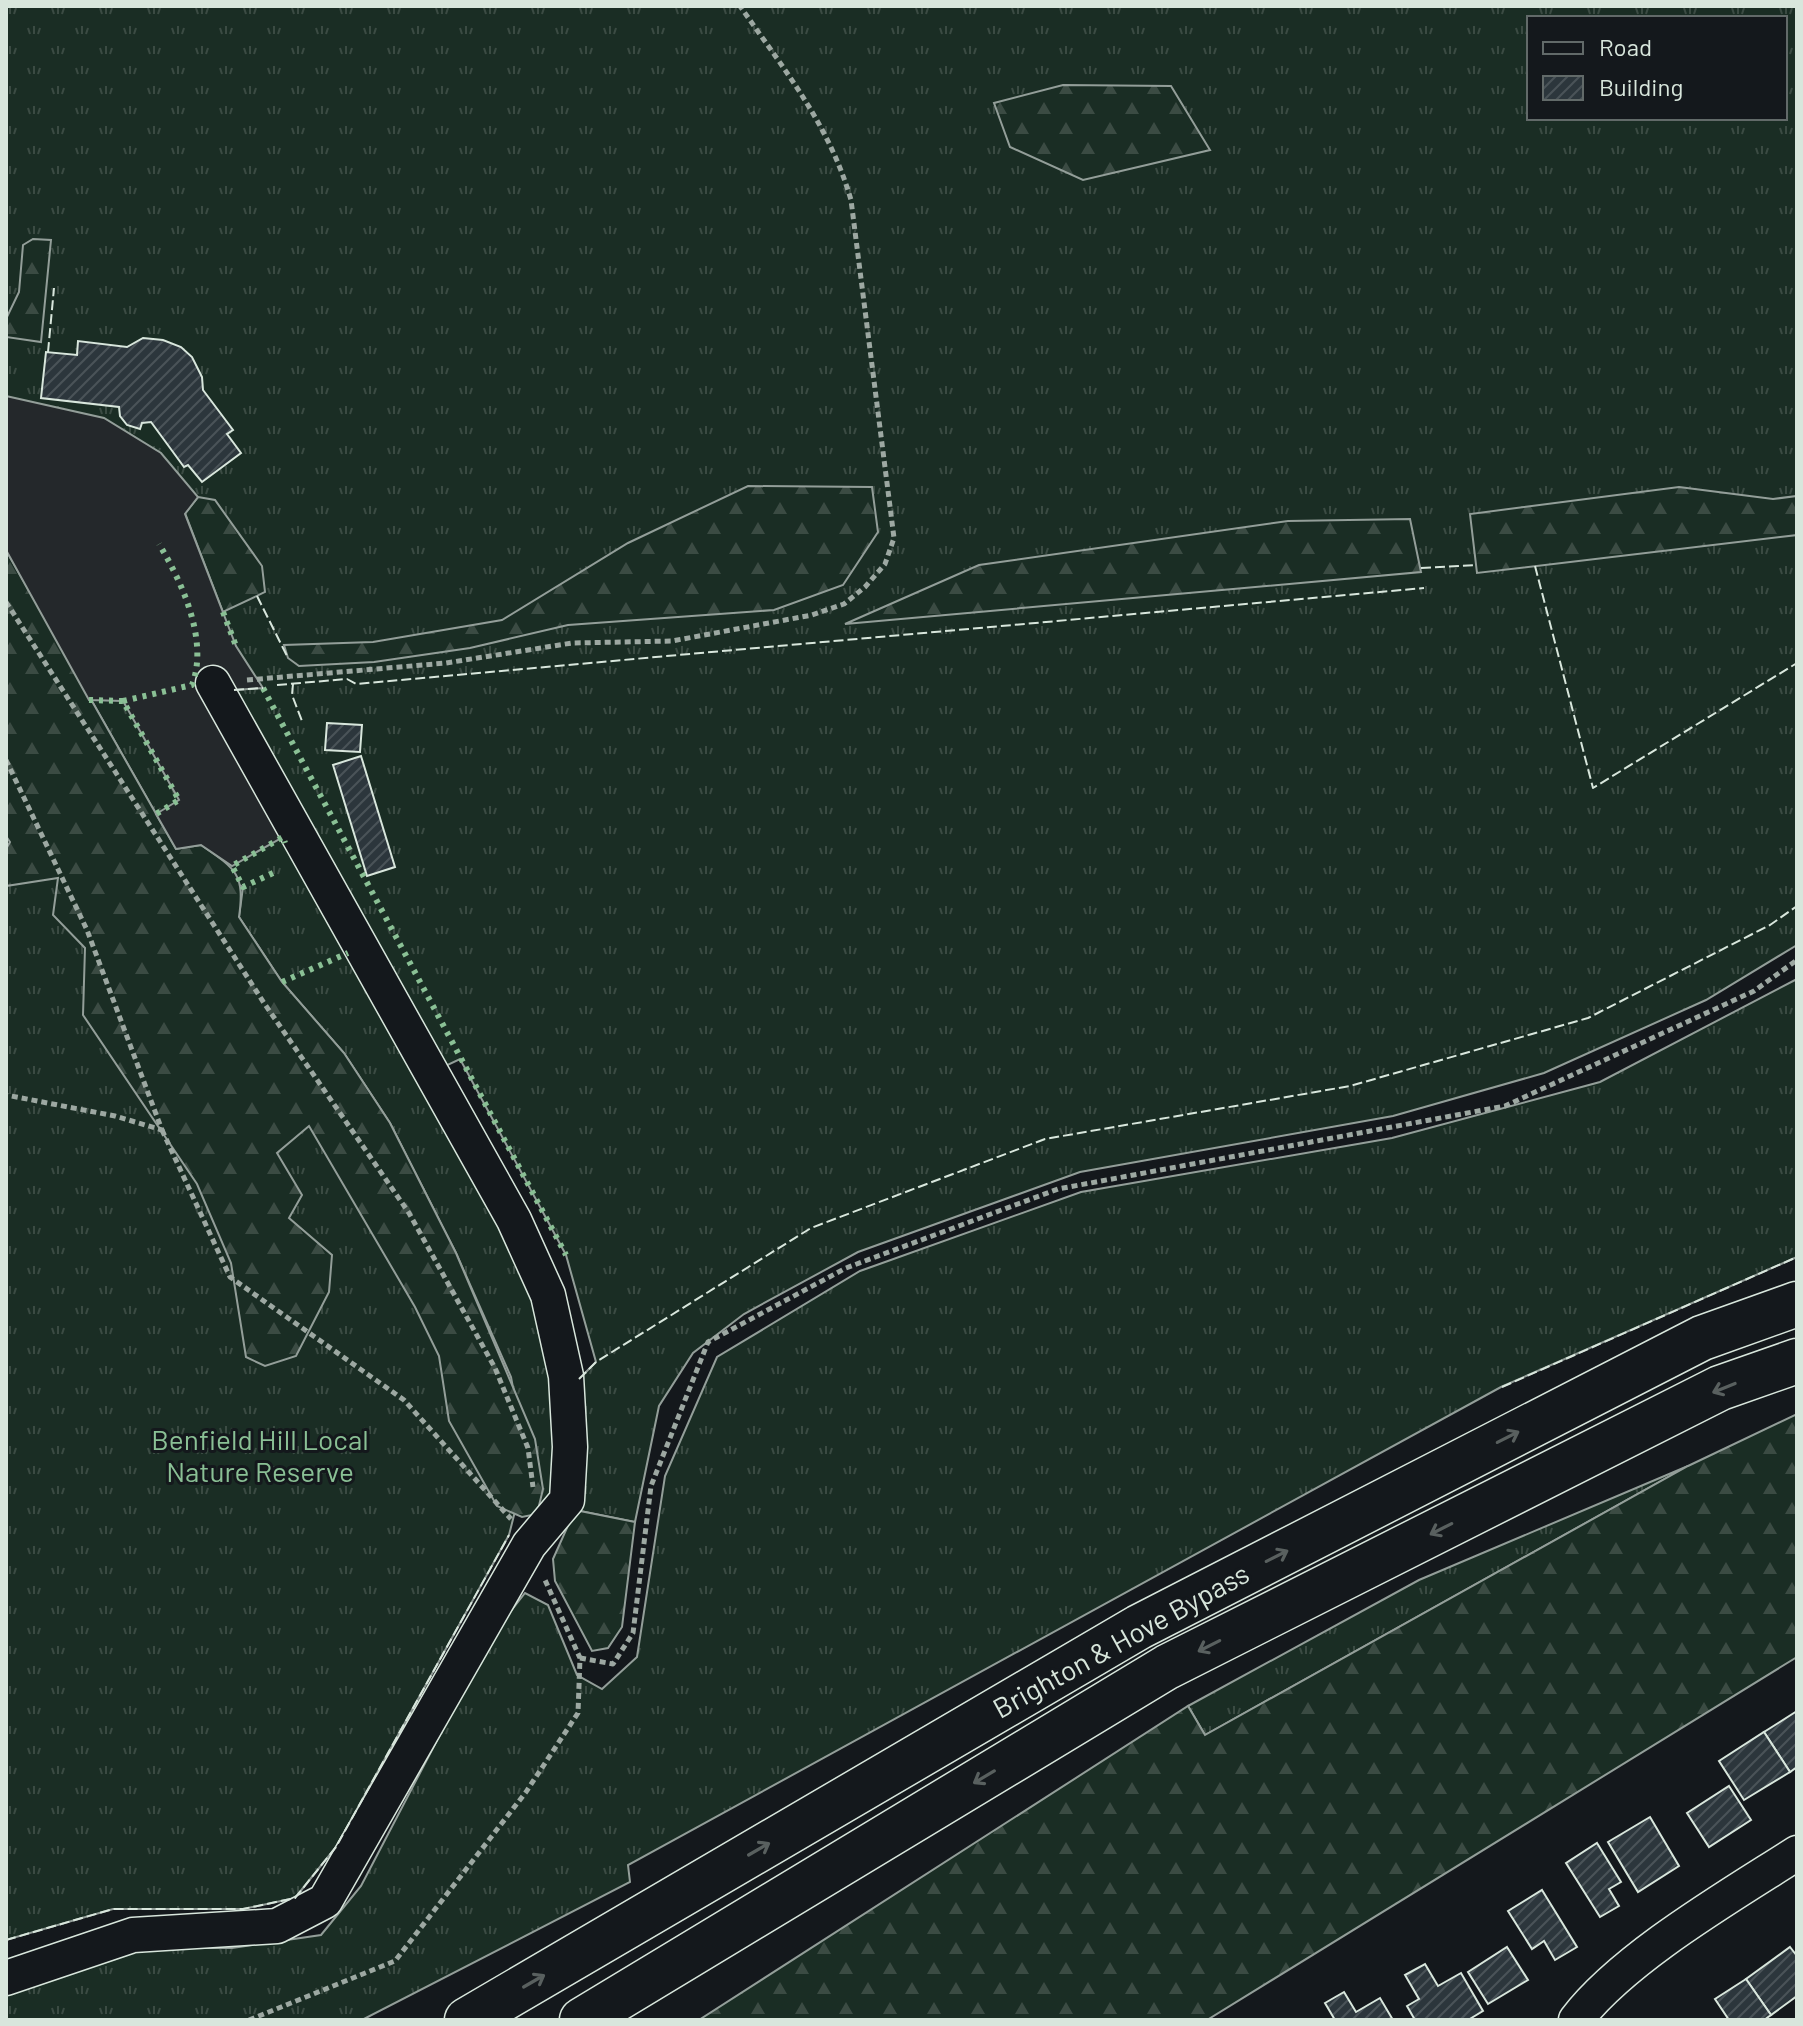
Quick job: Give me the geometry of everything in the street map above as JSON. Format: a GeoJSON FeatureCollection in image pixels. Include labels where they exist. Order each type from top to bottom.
{"type":"FeatureCollection","features":[{"type":"Feature","properties":{"kind":"highway","name":"Brighton & Hove Bypass"},"geometry":{"type":"LineString","coordinates":[[467,2020],[1139,1627],[1702,1338],[1797,1304]]}},
{"type":"Feature","properties":{"kind":"highway","name":"Brighton & Hove Bypass"},"geometry":{"type":"LineString","coordinates":[[591,2016],[1167,1667],[1720,1388],[1797,1361]]}},
{"type":"Feature","properties":{"kind":"street"},"geometry":{"type":"LineString","coordinates":[[6,1978],[133,1935],[277,1926],[325,1901],[529,1545],[567,1500],[570,1447],[566,1376],[548,1295],[514,1220],[213,683]]}},
{"type":"Feature","properties":{"kind":"street"},"geometry":{"type":"LineString","coordinates":[[1576,2020],[1596,1993],[1719,1903],[1797,1853]]}},
{"type":"Feature","properties":{"kind":"path"},"geometry":{"type":"LineString","coordinates":[[213,683],[446,663],[572,643],[672,641],[812,615],[844,604],[885,564],[894,538],[851,200],[840,162],[824,128],[740,6]]}},
{"type":"Feature","properties":{"kind":"path"},"geometry":{"type":"LineString","coordinates":[[6,602],[264,1003],[409,1213],[495,1368],[528,1448],[534,1490]]}},
{"type":"Feature","properties":{"kind":"path"},"geometry":{"type":"LineString","coordinates":[[6,760],[87,930],[162,1130],[230,1277],[404,1400],[516,1524],[529,1545],[580,1658],[578,1713],[526,1792],[395,1961],[249,2020]]}},
{"type":"Feature","properties":{"kind":"path"},"geometry":{"type":"LineString","coordinates":[[580,1658],[613,1664],[633,1633],[651,1486],[708,1342],[846,1268],[1058,1189],[1505,1106],[1754,991],[1797,960]]}},
{"type":"Feature","properties":{"kind":"path"},"geometry":{"type":"LineString","coordinates":[[6,1095],[115,1116],[162,1130]]}},
{"type":"Feature","properties":{"kind":"green space"},"geometry":{"type":"Polygon","coordinates":[[[6,6],[1797,6],[1797,945],[1706,1000],[1544,1073],[1393,1116],[1080,1172],[858,1252],[744,1314],[693,1353],[659,1406],[635,1522],[575,1510],[578,1380],[596,1362],[566,1255],[460,1059],[424,1076],[510,1237],[542,1323],[560,1449],[554,1493],[537,1514],[511,1377],[456,1253],[390,1123],[344,1053],[282,982],[239,917],[243,887],[176,849],[6,550],[6,6]]]}},
{"type":"Feature","properties":{"kind":"green space"},"geometry":{"type":"Polygon","coordinates":[[[1063,85],[1171,86],[1210,150],[1083,180],[1010,147],[994,103],[1063,85]]]}},
{"type":"Feature","properties":{"kind":"green space"},"geometry":{"type":"Polygon","coordinates":[[[33,239],[51,240],[41,342],[6,337],[6,319],[19,292],[23,245],[33,239]]]}},
{"type":"Feature","properties":{"kind":"green space"},"geometry":{"type":"Polygon","coordinates":[[[748,486],[872,487],[878,532],[843,585],[774,610],[568,625],[470,648],[374,662],[299,666],[288,658],[284,645],[373,642],[502,620],[628,543],[748,486]]]}},
{"type":"Feature","properties":{"kind":"green space"},"geometry":{"type":"Polygon","coordinates":[[[1679,487],[1773,499],[1797,496],[1797,535],[1477,573],[1470,514],[1679,487]]]}},
{"type":"Feature","properties":{"kind":"green space"},"geometry":{"type":"Polygon","coordinates":[[[198,497],[215,500],[262,566],[265,592],[223,612],[185,513],[198,497]]]}},
{"type":"Feature","properties":{"kind":"green space"},"geometry":{"type":"Polygon","coordinates":[[[1410,519],[1421,572],[845,624],[979,565],[1288,521],[1410,519]]]}},
{"type":"Feature","properties":{"kind":"green space"},"geometry":{"type":"Polygon","coordinates":[[[6,550],[176,849],[201,845],[230,867],[241,891],[239,917],[282,982],[344,1053],[390,1123],[456,1253],[535,1439],[543,1489],[537,1514],[522,1517],[497,1506],[449,1421],[439,1356],[415,1307],[309,1126],[277,1153],[302,1195],[289,1218],[332,1255],[329,1292],[296,1356],[265,1366],[246,1357],[231,1263],[197,1184],[83,1015],[85,948],[53,915],[58,878],[6,886],[6,849],[10,842],[6,836],[6,550]]]}},
{"type":"Feature","properties":{"kind":"green space","name":"Benfield Hill Local Nature Reserve"},"geometry":{"type":"Polygon","coordinates":[[[6,609],[525,1472],[509,1535],[336,1847],[295,1898],[243,1909],[113,1909],[6,1940],[6,609]]]}},
{"type":"Feature","properties":{"kind":"green space"},"geometry":{"type":"Polygon","coordinates":[[[1797,979],[1797,1257],[1501,1387],[628,1865],[630,1882],[362,2020],[6,2020],[6,1993],[144,1948],[232,1948],[321,1935],[361,1886],[492,1635],[525,1593],[548,1605],[577,1675],[602,1689],[637,1657],[665,1476],[717,1357],[860,1271],[1081,1192],[1392,1138],[1600,1082],[1797,979]]]}},
{"type":"Feature","properties":{"kind":"green space"},"geometry":{"type":"Polygon","coordinates":[[[1797,1414],[1797,1657],[1207,2020],[699,2020],[1188,1706],[1205,1735],[1688,1466],[1797,1414]]]}},
{"type":"Feature","properties":{"kind":"green space"},"geometry":{"type":"Polygon","coordinates":[[[1688,1466],[1205,1735],[1188,1706],[1419,1580],[1688,1466]]]}},
{"type":"Feature","properties":{"kind":"green space"},"geometry":{"type":"Polygon","coordinates":[[[575,1510],[635,1522],[622,1627],[608,1648],[592,1651],[555,1581],[553,1559],[575,1510]]]}},
{"type":"Feature","properties":{"kind":"shaded area"},"geometry":{"type":"Polygon","coordinates":[[[6,396],[104,418],[161,453],[198,497],[185,514],[236,646],[263,688],[235,690],[283,837],[232,866],[201,845],[176,849],[156,814],[179,800],[123,701],[89,700],[6,550],[6,396]]]}},
{"type":"Feature","properties":{"kind":"building"},"geometry":{"type":"Polygon","coordinates":[[[143,338],[163,340],[181,347],[192,357],[202,377],[203,390],[233,430],[227,434],[241,453],[202,482],[188,465],[184,467],[151,422],[142,423],[140,429],[127,425],[120,416],[119,407],[41,398],[46,352],[77,355],[78,341],[127,347],[143,338]]]}},
{"type":"Feature","properties":{"kind":"building"},"geometry":{"type":"Polygon","coordinates":[[[327,723],[362,725],[360,752],[325,750],[327,723]]]}},
{"type":"Feature","properties":{"kind":"building"},"geometry":{"type":"Polygon","coordinates":[[[361,756],[395,867],[367,876],[333,765],[361,756]]]}},
{"type":"Feature","properties":{"kind":"building"},"geometry":{"type":"Polygon","coordinates":[[[1797,1711],[1797,1767],[1790,1772],[1764,1732],[1797,1711]]]}},
{"type":"Feature","properties":{"kind":"building"},"geometry":{"type":"Polygon","coordinates":[[[1764,1732],[1790,1772],[1744,1800],[1719,1761],[1764,1732]]]}},
{"type":"Feature","properties":{"kind":"building"},"geometry":{"type":"Polygon","coordinates":[[[1729,1786],[1751,1820],[1709,1847],[1687,1813],[1729,1786]]]}},
{"type":"Feature","properties":{"kind":"building"},"geometry":{"type":"Polygon","coordinates":[[[1650,1817],[1679,1866],[1638,1892],[1608,1842],[1650,1817]]]}},
{"type":"Feature","properties":{"kind":"building"},"geometry":{"type":"Polygon","coordinates":[[[1597,1843],[1621,1882],[1609,1889],[1619,1906],[1600,1917],[1566,1863],[1597,1843]]]}},
{"type":"Feature","properties":{"kind":"building"},"geometry":{"type":"Polygon","coordinates":[[[1542,1890],[1577,1947],[1555,1960],[1544,1941],[1532,1949],[1508,1911],[1542,1890]]]}},
{"type":"Feature","properties":{"kind":"building"},"geometry":{"type":"Polygon","coordinates":[[[1507,1947],[1528,1980],[1488,2004],[1468,1972],[1507,1947]]]}},
{"type":"Feature","properties":{"kind":"building"},"geometry":{"type":"Polygon","coordinates":[[[1790,1947],[1797,1956],[1797,1996],[1771,2015],[1746,1979],[1790,1947]]]}},
{"type":"Feature","properties":{"kind":"building"},"geometry":{"type":"Polygon","coordinates":[[[1425,1964],[1438,1986],[1461,1973],[1483,2011],[1468,2020],[1415,2020],[1407,2006],[1419,1999],[1405,1975],[1425,1964]]]}},
{"type":"Feature","properties":{"kind":"building"},"geometry":{"type":"Polygon","coordinates":[[[1746,1979],[1771,2015],[1764,2020],[1729,2020],[1715,1999],[1746,1979]]]}},
{"type":"Feature","properties":{"kind":"building"},"geometry":{"type":"Polygon","coordinates":[[[1344,1992],[1356,2012],[1380,1998],[1393,2020],[1335,2020],[1325,2003],[1344,1992]]]}},
{"type":"Feature","properties":{"kind":"hedge"},"geometry":{"type":"LineString","coordinates":[[123,701],[192,685],[196,668],[195,631],[190,612],[159,544]]}},
{"type":"Feature","properties":{"kind":"hedge"},"geometry":{"type":"LineString","coordinates":[[223,612],[236,646]]}},
{"type":"Feature","properties":{"kind":"hedge"},"geometry":{"type":"LineString","coordinates":[[263,688],[566,1255]]}},
{"type":"Feature","properties":{"kind":"hedge"},"geometry":{"type":"LineString","coordinates":[[89,700],[123,701],[179,800],[156,814]]}},
{"type":"Feature","properties":{"kind":"hedge"},"geometry":{"type":"LineString","coordinates":[[273,873],[243,887],[232,866],[283,837],[285,843]]}},
{"type":"Feature","properties":{"kind":"hedge"},"geometry":{"type":"LineString","coordinates":[[282,982],[348,953]]}},
{"type":"Feature","properties":{"kind":"fence"},"geometry":{"type":"LineString","coordinates":[[48,352],[54,288]]}},
{"type":"Feature","properties":{"kind":"fence"},"geometry":{"type":"LineString","coordinates":[[1421,568],[1476,565]]}},
{"type":"Feature","properties":{"kind":"fence"},"geometry":{"type":"LineString","coordinates":[[1535,566],[1593,788],[1797,663]]}},
{"type":"Feature","properties":{"kind":"fence"},"geometry":{"type":"LineString","coordinates":[[277,685],[347,679],[356,684],[1424,588]]}},
{"type":"Feature","properties":{"kind":"fence"},"geometry":{"type":"LineString","coordinates":[[257,596],[288,658]]}},
{"type":"Feature","properties":{"kind":"fence"},"geometry":{"type":"LineString","coordinates":[[293,684],[292,695],[302,721]]}},
{"type":"Feature","properties":{"kind":"fence"},"geometry":{"type":"LineString","coordinates":[[234,690],[263,688]]}},
{"type":"Feature","properties":{"kind":"fence"},"geometry":{"type":"LineString","coordinates":[[579,1379],[596,1362],[811,1228],[1045,1139],[1350,1086],[1588,1018],[1770,925],[1797,906]]}},
{"type":"Feature","properties":{"kind":"fence"},"geometry":{"type":"LineString","coordinates":[[1502,1387],[1797,1257]]}},
{"type":"Feature","properties":{"kind":"fence"},"geometry":{"type":"LineString","coordinates":[[6,1940],[113,1909],[243,1909],[295,1898],[336,1847],[509,1535]]}}]}
